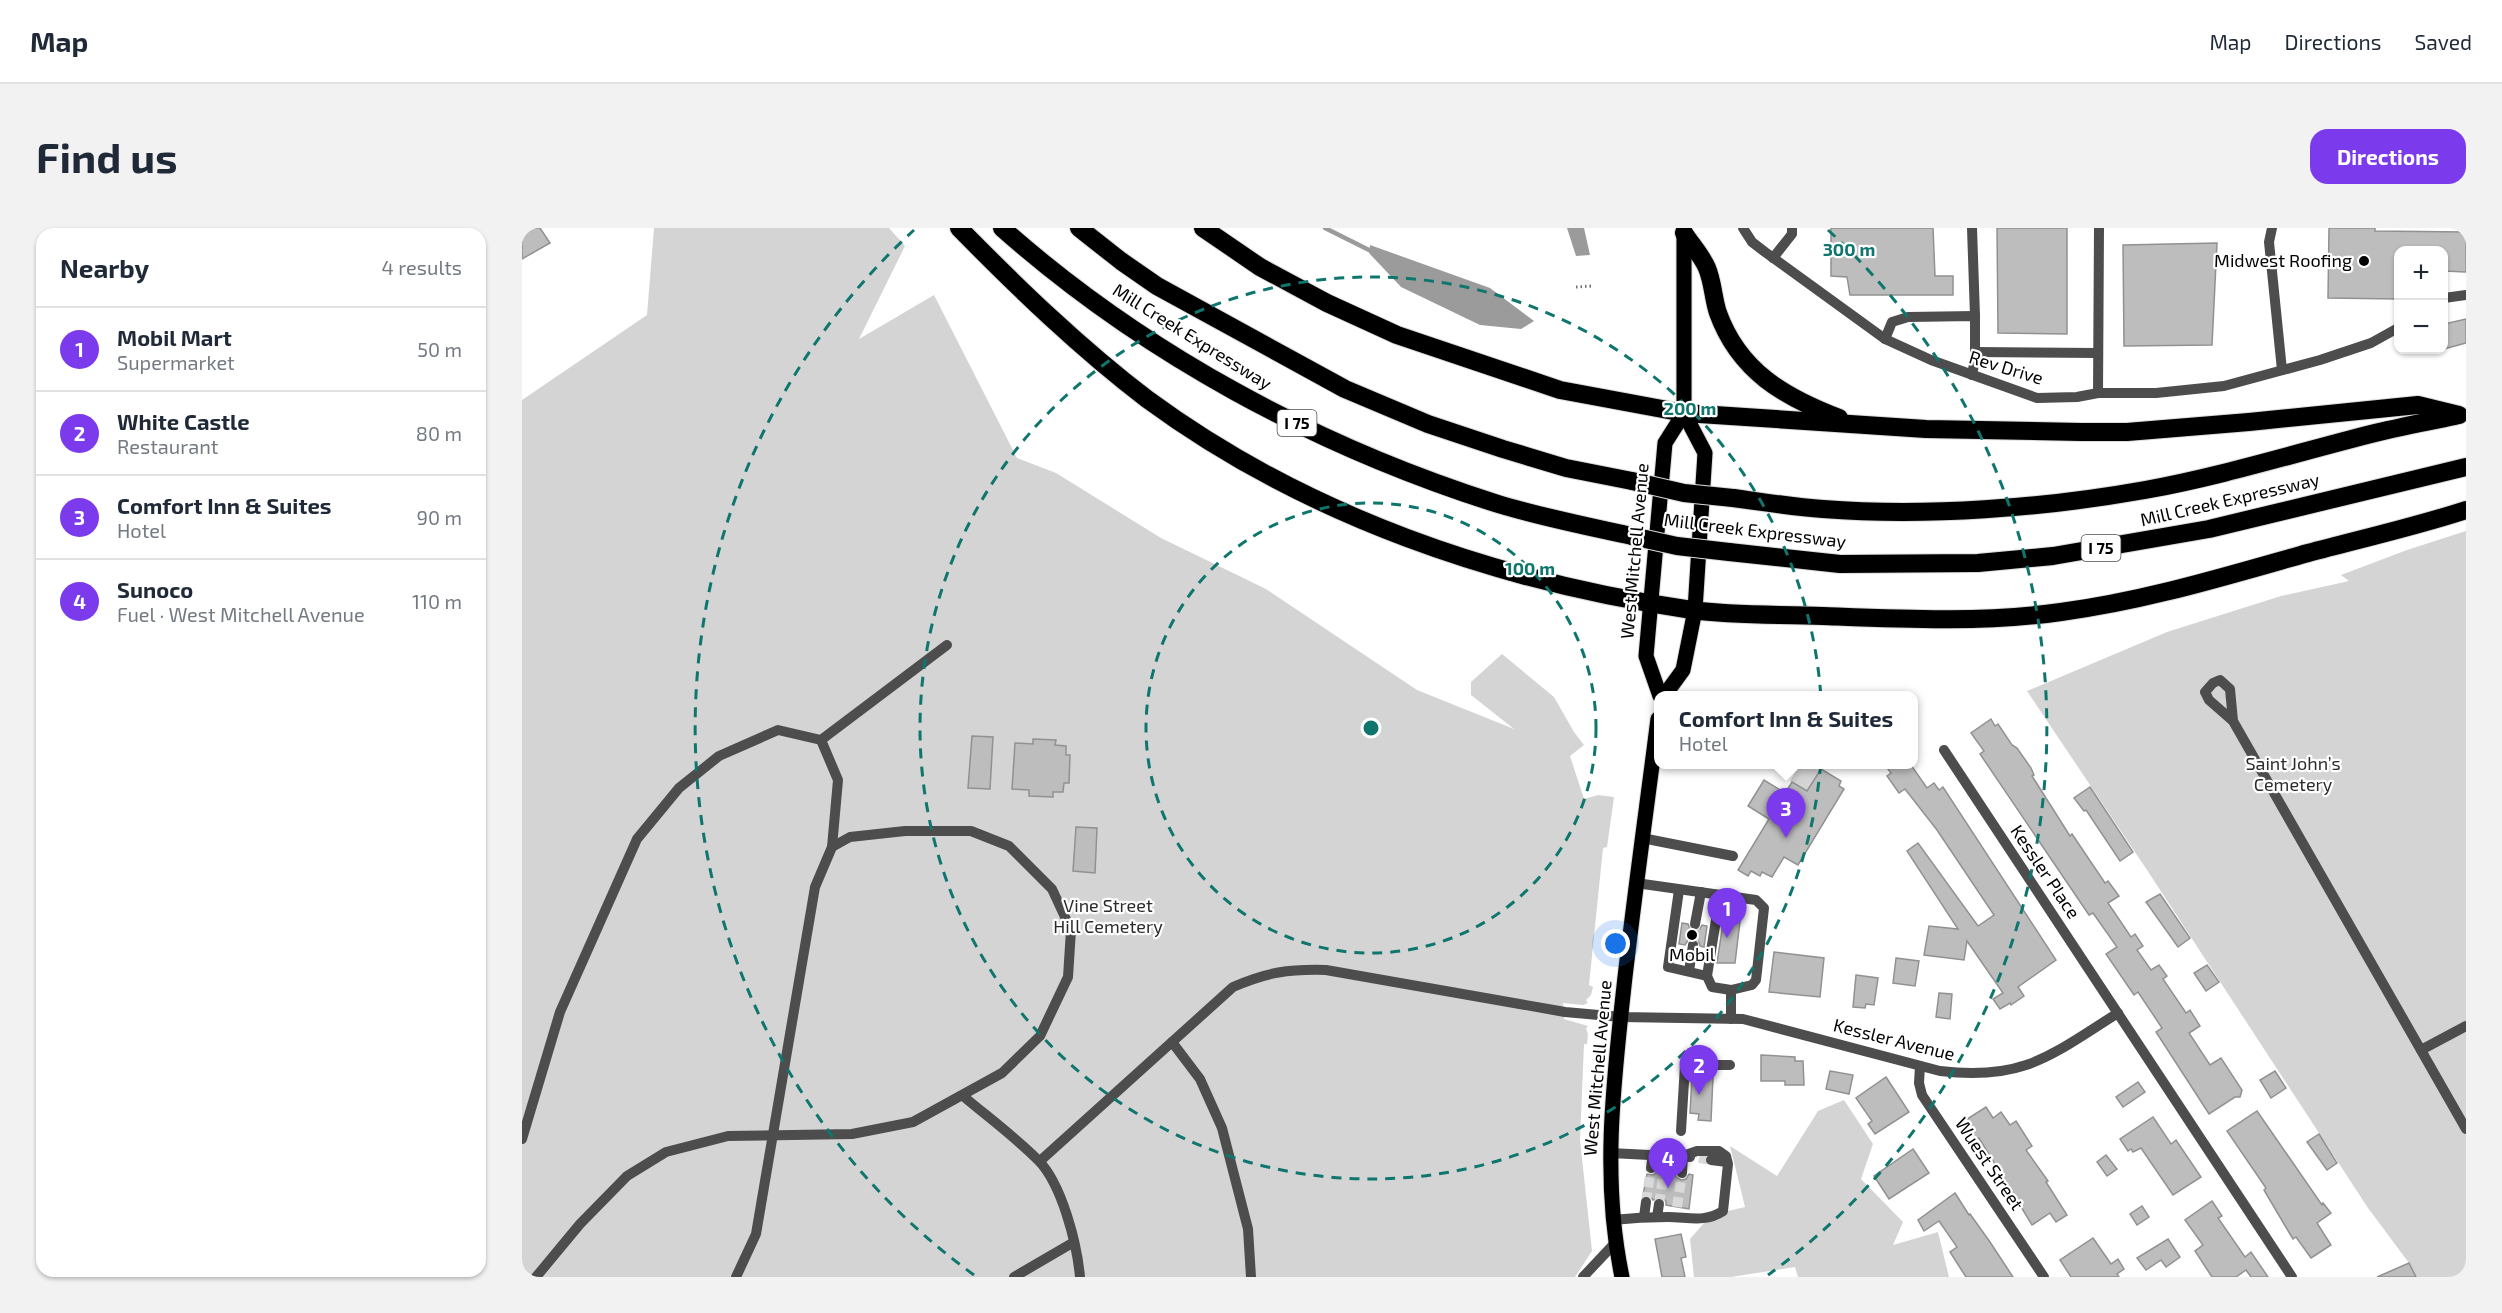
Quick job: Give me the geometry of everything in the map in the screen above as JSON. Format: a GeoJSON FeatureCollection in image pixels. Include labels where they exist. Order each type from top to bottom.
{"type":"FeatureCollection","features":[{"type":"Feature","properties":{"kind":"highway"},"geometry":{"type":"LineString","coordinates":[[959,228],[1069,334],[1148,399],[1217,446],[1280,481],[1368,523],[1443,552],[1521,576],[1651,602],[1695,610],[1938,620],[2060,612],[2175,590],[2466,510]]}},
{"type":"Feature","properties":{"kind":"highway","name":"Mill Creek Expressway"},"geometry":{"type":"LineString","coordinates":[[1002,228],[1077,290],[1165,348],[1244,396],[1365,456],[1495,503],[1545,518],[1677,546],[1840,564],[1978,563],[2053,555],[2209,529],[2466,467]]}},
{"type":"Feature","properties":{"kind":"highway","name":"Mill Creek Expressway"},"geometry":{"type":"LineString","coordinates":[[1079,228],[1157,286],[1345,389],[1428,424],[1503,449],[1566,468],[1684,493],[1824,509],[1904,511],[1984,508],[2071,500],[2146,490],[2463,414]]}},
{"type":"Feature","properties":{"kind":"highway"},"geometry":{"type":"LineString","coordinates":[[1203,228],[1260,267],[1298,288],[1397,334],[1560,390],[1684,413],[1926,429],[2127,432],[2418,405],[2463,414]]}},
{"type":"Feature","properties":{"kind":"highway"},"geometry":{"type":"LineString","coordinates":[[1684,231],[1707,267],[1717,310],[1724,327],[1743,358],[1769,384],[1802,404],[1854,424]]}},
{"type":"Feature","properties":{"kind":"main road","name":"West Mitchell Avenue"},"geometry":{"type":"LineString","coordinates":[[1666,691],[1683,670],[1695,610],[1705,453],[1684,413],[1684,231]]}},
{"type":"Feature","properties":{"kind":"main road","name":"West Mitchell Avenue"},"geometry":{"type":"LineString","coordinates":[[1660,691],[1646,656],[1665,442],[1684,413]]}},
{"type":"Feature","properties":{"kind":"main road","name":"West Mitchell Avenue"},"geometry":{"type":"LineString","coordinates":[[1622,1277],[1612,1220],[1610,1153],[1621,1017],[1654,754]]}},
{"type":"Feature","properties":{"kind":"street","name":"Rev Drive"},"geometry":{"type":"LineString","coordinates":[[1743,228],[1752,242],[1885,339],[1972,375],[2037,398],[2077,397],[2098,393],[2156,393],[2224,386],[2370,343],[2394,330]]}},
{"type":"Feature","properties":{"kind":"street"},"geometry":{"type":"LineString","coordinates":[[1773,258],[1792,234],[1792,228]]}},
{"type":"Feature","properties":{"kind":"street"},"geometry":{"type":"LineString","coordinates":[[1972,228],[1976,352],[1972,375]]}},
{"type":"Feature","properties":{"kind":"street"},"geometry":{"type":"LineString","coordinates":[[2098,393],[2099,228]]}},
{"type":"Feature","properties":{"kind":"street"},"geometry":{"type":"LineString","coordinates":[[2272,228],[2269,242],[2282,370]]}},
{"type":"Feature","properties":{"kind":"street"},"geometry":{"type":"LineString","coordinates":[[2448,297],[2466,295]]}},
{"type":"Feature","properties":{"kind":"street"},"geometry":{"type":"LineString","coordinates":[[1885,339],[1892,322],[1908,317],[1975,316]]}},
{"type":"Feature","properties":{"kind":"street"},"geometry":{"type":"LineString","coordinates":[[1976,352],[2098,353]]}},
{"type":"Feature","properties":{"kind":"street"},"geometry":{"type":"LineString","coordinates":[[820,740],[947,645]]}},
{"type":"Feature","properties":{"kind":"street"},"geometry":{"type":"LineString","coordinates":[[2233,721],[2466,1129]]}},
{"type":"Feature","properties":{"kind":"street"},"geometry":{"type":"LineString","coordinates":[[522,1139],[560,1012],[637,839],[679,788],[719,756],[778,730],[820,740]]}},
{"type":"Feature","properties":{"kind":"street"},"geometry":{"type":"LineString","coordinates":[[736,1277],[756,1234],[815,887],[832,847],[838,780],[820,740]]}},
{"type":"Feature","properties":{"kind":"street","name":"Kessler Place"},"geometry":{"type":"LineString","coordinates":[[1944,750],[2118,1013]]}},
{"type":"Feature","properties":{"kind":"street"},"geometry":{"type":"LineString","coordinates":[[536,1277],[580,1224],[627,1176],[666,1152],[728,1136],[852,1134],[913,1122],[1002,1073],[1041,1036],[1068,977],[1071,930],[1052,888],[1009,846],[971,831],[905,831],[850,837],[832,847]]}},
{"type":"Feature","properties":{"kind":"street"},"geometry":{"type":"LineString","coordinates":[[1642,838],[1733,856]]}},
{"type":"Feature","properties":{"kind":"street"},"geometry":{"type":"LineString","coordinates":[[1636,883],[1756,900],[1764,908],[1756,980],[1752,985],[1731,990],[1712,987],[1707,976],[1720,895]]}},
{"type":"Feature","properties":{"kind":"street"},"geometry":{"type":"LineString","coordinates":[[1679,890],[1668,967],[1707,976]]}},
{"type":"Feature","properties":{"kind":"street"},"geometry":{"type":"LineString","coordinates":[[1695,924],[1701,892]]}},
{"type":"Feature","properties":{"kind":"street"},"geometry":{"type":"LineString","coordinates":[[1689,971],[1692,945]]}},
{"type":"Feature","properties":{"kind":"street","name":"Kessler Avenue"},"geometry":{"type":"LineString","coordinates":[[1040,1161],[1233,987],[1258,976],[1291,969],[1326,970],[1566,1012],[1621,1017],[1731,1019],[1761,1023],[1920,1066],[1968,1074],[1995,1073],[2043,1060],[2118,1013]]}},
{"type":"Feature","properties":{"kind":"street"},"geometry":{"type":"LineString","coordinates":[[1731,990],[1731,1019]]}},
{"type":"Feature","properties":{"kind":"street"},"geometry":{"type":"LineString","coordinates":[[2118,1013],[2292,1277]]}},
{"type":"Feature","properties":{"kind":"street"},"geometry":{"type":"LineString","coordinates":[[2421,1050],[2466,1026]]}},
{"type":"Feature","properties":{"kind":"street"},"geometry":{"type":"LineString","coordinates":[[1172,1042],[1200,1079],[1222,1128],[1248,1229],[1251,1277]]}},
{"type":"Feature","properties":{"kind":"street"},"geometry":{"type":"LineString","coordinates":[[1681,1131],[1685,1065],[1730,1065]]}},
{"type":"Feature","properties":{"kind":"street","name":"Wuest Street"},"geometry":{"type":"LineString","coordinates":[[1920,1066],[1919,1083],[1922,1095],[2044,1277]]}},
{"type":"Feature","properties":{"kind":"street"},"geometry":{"type":"LineString","coordinates":[[963,1096],[1040,1161],[1062,1199],[1074,1242],[1080,1277]]}},
{"type":"Feature","properties":{"kind":"street"},"geometry":{"type":"LineString","coordinates":[[1612,1220],[1657,1217],[1676,1212],[1699,1219],[1713,1217],[1723,1211],[1727,1162],[1725,1156],[1719,1151],[1696,1151],[1683,1156]]}},
{"type":"Feature","properties":{"kind":"street"},"geometry":{"type":"LineString","coordinates":[[1610,1153],[1699,1158]]}},
{"type":"Feature","properties":{"kind":"street"},"geometry":{"type":"LineString","coordinates":[[1651,1168],[1653,1154]]}},
{"type":"Feature","properties":{"kind":"street"},"geometry":{"type":"LineString","coordinates":[[1664,1170],[1665,1155]]}},
{"type":"Feature","properties":{"kind":"street"},"geometry":{"type":"LineString","coordinates":[[1682,1173],[1683,1156]]}},
{"type":"Feature","properties":{"kind":"street"},"geometry":{"type":"LineString","coordinates":[[1712,1160],[1727,1162]]}},
{"type":"Feature","properties":{"kind":"street"},"geometry":{"type":"LineString","coordinates":[[1644,1217],[1646,1202]]}},
{"type":"Feature","properties":{"kind":"street"},"geometry":{"type":"LineString","coordinates":[[1657,1217],[1659,1204]]}},
{"type":"Feature","properties":{"kind":"street"},"geometry":{"type":"LineString","coordinates":[[1014,1277],[1074,1242]]}},
{"type":"Feature","properties":{"kind":"street"},"geometry":{"type":"LineString","coordinates":[[1583,1277],[1615,1243]]}},
{"type":"Feature","properties":{"kind":"path"},"geometry":{"type":"LineString","coordinates":[[1576,287],[1592,286]]}},
{"type":"Feature","properties":{"kind":"green space","name":"Vine Street Hill Cemetery"},"geometry":{"type":"Polygon","coordinates":[[[654,228],[889,228],[905,246],[859,339],[934,295],[1017,458],[1056,473],[1161,538],[1266,589],[1417,690],[1514,729],[1471,695],[1471,682],[1502,654],[1554,697],[1584,745],[1570,756],[1584,799],[1598,795],[1614,797],[1607,847],[1603,848],[1589,985],[1593,987],[1591,995],[1586,1000],[1588,1003],[1583,1005],[1563,1003],[1564,1019],[1588,1026],[1586,1029],[1587,1044],[1584,1044],[1580,1140],[1592,1251],[1575,1277],[522,1277],[522,400],[647,315],[654,228]]]}},
{"type":"Feature","properties":{"kind":"green space","name":"Saint John’s Cemetery"},"geometry":{"type":"Polygon","coordinates":[[[2466,531],[2466,1277],[2416,1277],[2409,1263],[2368,1208],[2027,691],[2167,632],[2281,596],[2349,581],[2341,575],[2466,531]]]}},
{"type":"Feature","properties":{"kind":"green space"},"geometry":{"type":"Polygon","coordinates":[[[1797,769],[1819,771],[1807,791],[1790,781],[1797,769]]]}},
{"type":"Feature","properties":{"kind":"green space"},"geometry":{"type":"Polygon","coordinates":[[[1844,1100],[1873,1144],[1861,1179],[1903,1222],[1893,1245],[1938,1232],[1949,1277],[1798,1277],[1795,1267],[1731,1277],[1694,1277],[1690,1239],[1711,1215],[1745,1207],[1730,1146],[1777,1176],[1818,1111],[1844,1100]]]}},
{"type":"Feature","properties":{"kind":"shaded area"},"geometry":{"type":"Polygon","coordinates":[[[1567,228],[1584,228],[1590,255],[1576,256],[1567,228]]]}},
{"type":"Feature","properties":{"kind":"shaded area"},"geometry":{"type":"Polygon","coordinates":[[[1370,245],[1490,288],[1534,321],[1521,329],[1480,325],[1401,287],[1369,253],[1370,245]]]}},
{"type":"Feature","properties":{"kind":"building"},"geometry":{"type":"Polygon","coordinates":[[[522,228],[540,228],[550,243],[522,259],[522,228]]]}},
{"type":"Feature","properties":{"kind":"building"},"geometry":{"type":"Polygon","coordinates":[[[1831,228],[1933,228],[1935,276],[1953,276],[1953,295],[1850,295],[1847,277],[1831,276],[1831,228]]]}},
{"type":"Feature","properties":{"kind":"building"},"geometry":{"type":"Polygon","coordinates":[[[1997,228],[2067,228],[2067,334],[1998,333],[1997,228]]]}},
{"type":"Feature","properties":{"kind":"building","name":"Midwest Roofing"},"geometry":{"type":"Polygon","coordinates":[[[2329,228],[2466,232],[2466,272],[2448,271],[2448,246],[2394,246],[2394,299],[2328,298],[2329,228]]]}},
{"type":"Feature","properties":{"kind":"building"},"geometry":{"type":"Polygon","coordinates":[[[2217,243],[2212,345],[2124,346],[2123,245],[2217,243]]]}},
{"type":"Feature","properties":{"kind":"building"},"geometry":{"type":"Polygon","coordinates":[[[2466,319],[2466,343],[2448,348],[2448,323],[2466,319]]]}},
{"type":"Feature","properties":{"kind":"building"},"geometry":{"type":"Polygon","coordinates":[[[1991,719],[1995,726],[1998,724],[2031,768],[2034,775],[2032,776],[2070,836],[2072,834],[2105,883],[2108,881],[2119,896],[2108,903],[2131,937],[2135,934],[2143,946],[2137,950],[2151,970],[2159,965],[2167,976],[2163,979],[2186,1013],[2190,1010],[2200,1026],[2189,1033],[2210,1065],[2221,1058],[2242,1090],[2240,1097],[2235,1097],[2209,1114],[2156,1032],[2162,1028],[2138,992],[2134,995],[2106,954],[2117,947],[2093,913],[2089,915],[1980,754],[1984,751],[1971,733],[1991,719]]]}},
{"type":"Feature","properties":{"kind":"building"},"geometry":{"type":"Polygon","coordinates":[[[972,736],[993,737],[990,789],[968,788],[972,736]]]}},
{"type":"Feature","properties":{"kind":"building"},"geometry":{"type":"Polygon","coordinates":[[[1033,739],[1056,740],[1055,745],[1066,746],[1066,755],[1070,755],[1069,783],[1064,783],[1063,792],[1053,792],[1053,797],[1029,796],[1029,790],[1012,789],[1015,743],[1033,744],[1033,739]]]}},
{"type":"Feature","properties":{"kind":"building"},"geometry":{"type":"Polygon","coordinates":[[[1821,769],[1841,781],[1839,786],[1844,789],[1798,865],[1784,857],[1772,877],[1762,872],[1760,876],[1751,871],[1748,876],[1738,870],[1769,819],[1748,806],[1764,780],[1785,793],[1792,782],[1807,791],[1821,769]]]}},
{"type":"Feature","properties":{"kind":"building"},"geometry":{"type":"Polygon","coordinates":[[[1888,769],[1914,769],[1927,788],[1934,783],[1939,790],[1943,787],[2056,960],[2018,987],[2024,996],[2011,1005],[2010,1003],[2000,1009],[1993,999],[2003,993],[1967,941],[1964,960],[1924,955],[1929,926],[1958,929],[1907,851],[1918,843],[1978,926],[1994,915],[1937,830],[1905,789],[1899,793],[1887,776],[1891,773],[1888,769]]]}},
{"type":"Feature","properties":{"kind":"building"},"geometry":{"type":"Polygon","coordinates":[[[2090,787],[2133,852],[2120,861],[2086,810],[2084,811],[2074,798],[2090,787]]]}},
{"type":"Feature","properties":{"kind":"building"},"geometry":{"type":"Polygon","coordinates":[[[1076,827],[1097,828],[1095,873],[1073,871],[1076,827]]]}},
{"type":"Feature","properties":{"kind":"building"},"geometry":{"type":"Polygon","coordinates":[[[2160,894],[2190,938],[2178,947],[2146,902],[2160,894]]]}},
{"type":"Feature","properties":{"kind":"building"},"geometry":{"type":"Polygon","coordinates":[[[1725,910],[1741,913],[1735,963],[1717,963],[1725,910]]]}},
{"type":"Feature","properties":{"kind":"building"},"geometry":{"type":"Polygon","coordinates":[[[1682,923],[1688,924],[1694,931],[1700,929],[1702,925],[1707,926],[1704,947],[1700,946],[1698,940],[1694,938],[1688,940],[1685,945],[1679,944],[1682,923]]]}},
{"type":"Feature","properties":{"kind":"building"},"geometry":{"type":"Polygon","coordinates":[[[1774,952],[1824,958],[1820,997],[1769,992],[1774,952]]]}},
{"type":"Feature","properties":{"kind":"building"},"geometry":{"type":"Polygon","coordinates":[[[1896,958],[1919,961],[1915,986],[1893,983],[1896,958]]]}},
{"type":"Feature","properties":{"kind":"building"},"geometry":{"type":"Polygon","coordinates":[[[2207,965],[2219,982],[2206,991],[2194,973],[2207,965]]]}},
{"type":"Feature","properties":{"kind":"building"},"geometry":{"type":"Polygon","coordinates":[[[1856,975],[1878,978],[1874,1005],[1866,1004],[1865,1008],[1853,1007],[1856,975]]]}},
{"type":"Feature","properties":{"kind":"building"},"geometry":{"type":"Polygon","coordinates":[[[1939,993],[1952,994],[1950,1019],[1936,1017],[1939,993]]]}},
{"type":"Feature","properties":{"kind":"building"},"geometry":{"type":"Polygon","coordinates":[[[1761,1055],[1795,1057],[1795,1061],[1803,1061],[1804,1085],[1785,1085],[1785,1081],[1761,1081],[1761,1055]]]}},
{"type":"Feature","properties":{"kind":"building"},"geometry":{"type":"Polygon","coordinates":[[[1830,1071],[1853,1075],[1849,1094],[1826,1089],[1830,1071]]]}},
{"type":"Feature","properties":{"kind":"building"},"geometry":{"type":"Polygon","coordinates":[[[2275,1071],[2286,1088],[2271,1098],[2260,1080],[2275,1071]]]}},
{"type":"Feature","properties":{"kind":"building"},"geometry":{"type":"Polygon","coordinates":[[[1692,1077],[1713,1077],[1711,1121],[1698,1120],[1699,1114],[1690,1113],[1692,1077]]]}},
{"type":"Feature","properties":{"kind":"building"},"geometry":{"type":"Polygon","coordinates":[[[1886,1077],[1909,1112],[1875,1134],[1868,1124],[1872,1121],[1856,1098],[1886,1077]]]}},
{"type":"Feature","properties":{"kind":"building"},"geometry":{"type":"Polygon","coordinates":[[[2138,1082],[2145,1092],[2123,1107],[2116,1097],[2138,1082]]]}},
{"type":"Feature","properties":{"kind":"building"},"geometry":{"type":"Polygon","coordinates":[[[1986,1107],[1993,1118],[2001,1112],[2010,1125],[2016,1121],[2032,1146],[2026,1150],[2048,1181],[2046,1182],[2067,1215],[2056,1222],[2050,1213],[2032,1225],[1979,1138],[1976,1140],[1964,1121],[1986,1107]]]}},
{"type":"Feature","properties":{"kind":"building"},"geometry":{"type":"Polygon","coordinates":[[[2257,1111],[2322,1205],[2323,1203],[2331,1213],[2317,1223],[2331,1245],[2311,1258],[2296,1237],[2293,1239],[2264,1190],[2266,1188],[2227,1131],[2257,1111]]]}},
{"type":"Feature","properties":{"kind":"building"},"geometry":{"type":"Polygon","coordinates":[[[2153,1117],[2171,1144],[2176,1140],[2201,1177],[2173,1195],[2141,1148],[2133,1152],[2131,1149],[2128,1151],[2120,1139],[2153,1117]]]}},
{"type":"Feature","properties":{"kind":"building"},"geometry":{"type":"Polygon","coordinates":[[[2319,1134],[2337,1163],[2327,1170],[2307,1142],[2319,1134]]]}},
{"type":"Feature","properties":{"kind":"building"},"geometry":{"type":"Polygon","coordinates":[[[1913,1149],[1929,1173],[1889,1199],[1874,1176],[1913,1149]]]}},
{"type":"Feature","properties":{"kind":"building"},"geometry":{"type":"Polygon","coordinates":[[[2106,1155],[2117,1169],[2107,1176],[2097,1162],[2106,1155]]]}},
{"type":"Feature","properties":{"kind":"building"},"geometry":{"type":"Polygon","coordinates":[[[1671,1171],[1675,1172],[1676,1177],[1681,1180],[1686,1179],[1689,1174],[1693,1175],[1689,1209],[1666,1205],[1666,1201],[1661,1197],[1653,1200],[1650,1196],[1643,1195],[1647,1174],[1653,1175],[1657,1172],[1664,1177],[1671,1171]]]}},
{"type":"Feature","properties":{"kind":"building"},"geometry":{"type":"Polygon","coordinates":[[[1955,1193],[2013,1277],[1966,1277],[1950,1252],[1957,1247],[1939,1221],[1924,1231],[1918,1220],[1955,1193]]]}},
{"type":"Feature","properties":{"kind":"building"},"geometry":{"type":"Polygon","coordinates":[[[2212,1201],[2222,1216],[2218,1218],[2245,1257],[2251,1252],[2268,1277],[2251,1277],[2246,1270],[2236,1277],[2212,1277],[2195,1251],[2203,1245],[2185,1220],[2212,1201]]]}},
{"type":"Feature","properties":{"kind":"building"},"geometry":{"type":"Polygon","coordinates":[[[2142,1206],[2149,1217],[2137,1225],[2130,1214],[2142,1206]]]}},
{"type":"Feature","properties":{"kind":"building"},"geometry":{"type":"Polygon","coordinates":[[[1681,1234],[1686,1257],[1681,1258],[1685,1277],[1662,1277],[1655,1239],[1681,1234]]]}},
{"type":"Feature","properties":{"kind":"building"},"geometry":{"type":"Polygon","coordinates":[[[2093,1238],[2111,1264],[2118,1259],[2124,1269],[2117,1274],[2119,1277],[2071,1277],[2060,1260],[2093,1238]]]}},
{"type":"Feature","properties":{"kind":"building"},"geometry":{"type":"Polygon","coordinates":[[[2168,1239],[2180,1257],[2166,1267],[2161,1260],[2146,1270],[2137,1258],[2168,1239]]]}},
{"type":"Feature","properties":{"kind":"building"},"geometry":{"type":"Polygon","coordinates":[[[2409,1263],[2416,1277],[2377,1277],[2409,1263]]]}},
{"type":"Feature","properties":{"kind":"waterway"},"geometry":{"type":"LineString","coordinates":[[1325,228],[1369,250]]}},
{"type":"Feature","properties":{"kind":"tunnel"},"geometry":{"type":"LineString","coordinates":[[1693,945],[1695,924]]}},
{"type":"Feature","properties":{"kind":"tunnel"},"geometry":{"type":"LineString","coordinates":[[1699,1158],[1711,1160]]}},
{"type":"Feature","properties":{"kind":"tunnel"},"geometry":{"type":"LineString","coordinates":[[1646,1202],[1651,1168]]}},
{"type":"Feature","properties":{"kind":"tunnel"},"geometry":{"type":"LineString","coordinates":[[1659,1204],[1664,1170]]}},
{"type":"Feature","properties":{"kind":"tunnel"},"geometry":{"type":"LineString","coordinates":[[1677,1207],[1682,1173]]}},
{"type":"Feature","properties":{"kind":"place","name":"Midwest Roofing"},"geometry":{"type":"Point","coordinates":[2364,261]}},
{"type":"Feature","properties":{"kind":"place","name":"Comfort Inn & Suites"},"geometry":{"type":"Point","coordinates":[1786,838]}},
{"type":"Feature","properties":{"kind":"place","name":"Mobil"},"geometry":{"type":"Point","coordinates":[1692,935]}},
{"type":"Feature","properties":{"kind":"place","name":"Mobil Mart"},"geometry":{"type":"Point","coordinates":[1727,938]}},
{"type":"Feature","properties":{"kind":"place","name":"White Castle"},"geometry":{"type":"Point","coordinates":[1699,1095]}},
{"type":"Feature","properties":{"kind":"place","name":"Sunoco"},"geometry":{"type":"Point","coordinates":[1668,1188]}}]}
